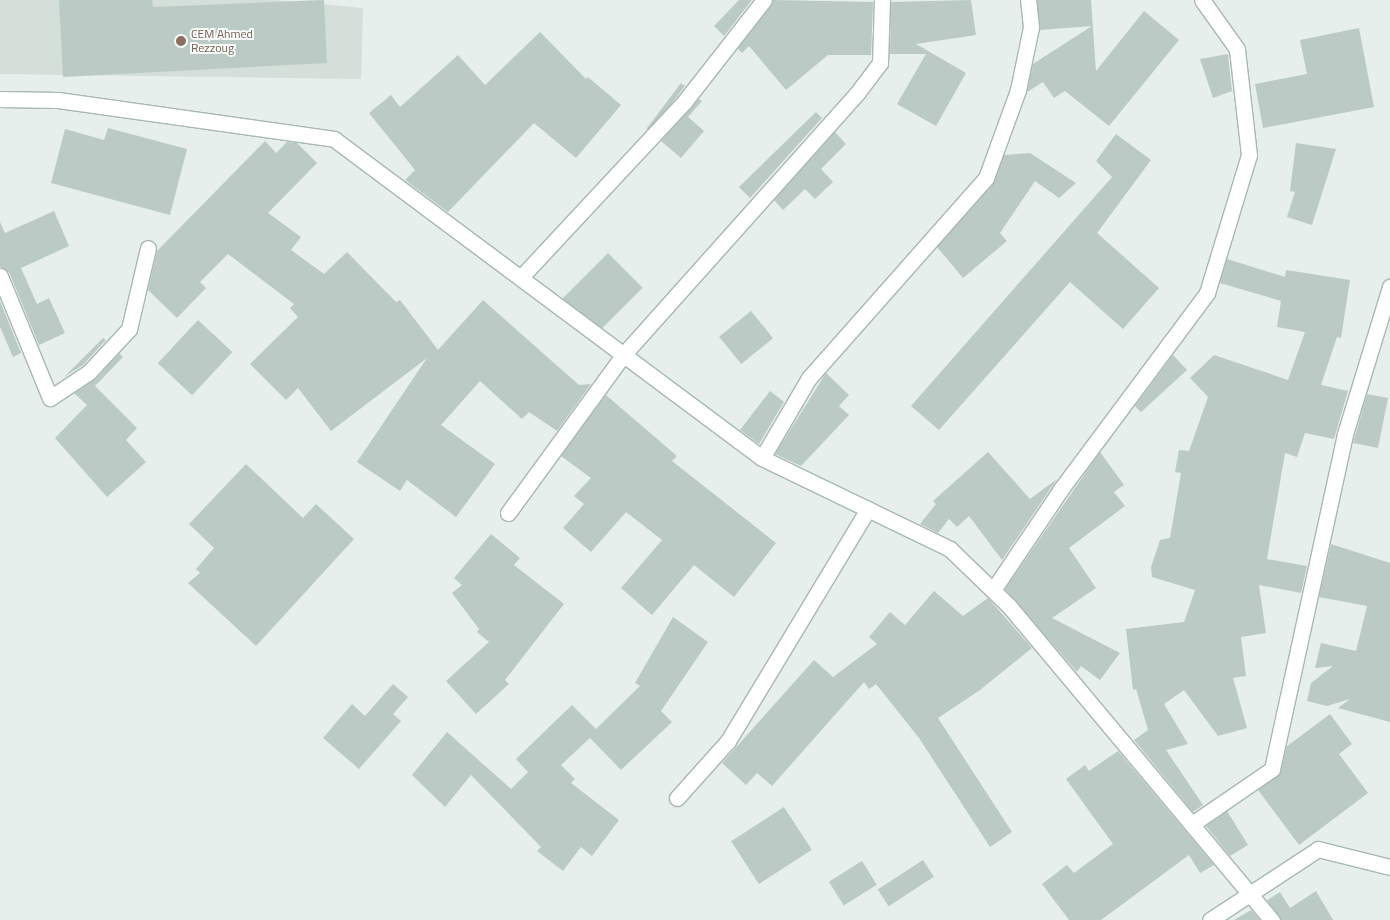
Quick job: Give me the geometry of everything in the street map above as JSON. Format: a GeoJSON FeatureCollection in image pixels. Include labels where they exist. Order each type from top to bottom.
{"type":"FeatureCollection","features":[{"type":"Feature","properties":{"kind":"street"},"geometry":{"type":"LineString","coordinates":[[522,276],[686,101],[764,0]]}},
{"type":"Feature","properties":{"kind":"street"},"geometry":{"type":"LineString","coordinates":[[508,513],[624,354],[858,92],[880,63],[882,0]]}},
{"type":"Feature","properties":{"kind":"street"},"geometry":{"type":"LineString","coordinates":[[762,458],[809,378],[986,178],[1018,90],[1031,27],[1028,0]]}},
{"type":"Feature","properties":{"kind":"street"},"geometry":{"type":"LineString","coordinates":[[993,590],[1061,489],[1207,293],[1248,155],[1236,49],[1202,0]]}},
{"type":"Feature","properties":{"kind":"street"},"geometry":{"type":"LineString","coordinates":[[0,99],[58,100],[334,140],[522,276],[762,458],[950,549],[993,590],[1272,920]]}},
{"type":"Feature","properties":{"kind":"street"},"geometry":{"type":"LineString","coordinates":[[0,276],[50,398],[89,372],[129,329],[148,248]]}},
{"type":"Feature","properties":{"kind":"street"},"geometry":{"type":"LineString","coordinates":[[1192,824],[1272,769],[1345,434],[1390,287]]}},
{"type":"Feature","properties":{"kind":"street"},"geometry":{"type":"LineString","coordinates":[[677,798],[728,741],[868,509]]}},
{"type":"Feature","properties":{"kind":"street"},"geometry":{"type":"LineString","coordinates":[[1210,920],[1318,849],[1390,867]]}},
{"type":"Feature","properties":{"kind":"shaded area","name":"CEM Ahmed Rezzoug"},"geometry":{"type":"Polygon","coordinates":[[[0,0],[274,0],[363,8],[361,79],[0,74],[0,0]]]}},
{"type":"Feature","properties":{"kind":"building","name":"CEM Ahmed Rezzoug"},"geometry":{"type":"Polygon","coordinates":[[[59,0],[152,0],[153,7],[324,0],[327,63],[63,77],[59,0]]]}},
{"type":"Feature","properties":{"kind":"building"},"geometry":{"type":"Polygon","coordinates":[[[739,0],[752,0],[724,36],[714,26],[739,0]]]}},
{"type":"Feature","properties":{"kind":"building"},"geometry":{"type":"Polygon","coordinates":[[[773,0],[873,2],[871,55],[828,55],[786,90],[749,46],[742,53],[738,49],[773,0]]]}},
{"type":"Feature","properties":{"kind":"building"},"geometry":{"type":"Polygon","coordinates":[[[971,0],[976,35],[916,44],[966,73],[936,126],[897,104],[926,54],[890,54],[891,2],[971,0]]]}},
{"type":"Feature","properties":{"kind":"building"},"geometry":{"type":"Polygon","coordinates":[[[1037,0],[1091,0],[1096,71],[1144,11],[1179,40],[1109,126],[1065,91],[1054,98],[1043,82],[1027,92],[1033,64],[1092,26],[1040,30],[1037,0]]]}},
{"type":"Feature","properties":{"kind":"building"},"geometry":{"type":"Polygon","coordinates":[[[1359,28],[1374,107],[1263,128],[1255,84],[1307,74],[1300,40],[1359,28]]]}},
{"type":"Feature","properties":{"kind":"building"},"geometry":{"type":"Polygon","coordinates":[[[540,32],[586,79],[588,77],[621,105],[576,158],[534,123],[448,212],[405,180],[415,170],[369,113],[391,95],[400,107],[458,55],[485,85],[540,32]]]}},
{"type":"Feature","properties":{"kind":"building"},"geometry":{"type":"Polygon","coordinates":[[[1228,54],[1232,91],[1213,98],[1200,59],[1228,54]]]}},
{"type":"Feature","properties":{"kind":"building"},"geometry":{"type":"Polygon","coordinates":[[[681,83],[685,86],[651,132],[647,129],[681,83]]]}},
{"type":"Feature","properties":{"kind":"building"},"geometry":{"type":"Polygon","coordinates":[[[699,99],[702,101],[688,117],[704,131],[681,158],[661,141],[699,99]]]}},
{"type":"Feature","properties":{"kind":"building"},"geometry":{"type":"Polygon","coordinates":[[[816,112],[822,118],[750,198],[739,187],[816,112]]]}},
{"type":"Feature","properties":{"kind":"building"},"geometry":{"type":"Polygon","coordinates":[[[108,128],[187,149],[170,215],[51,183],[65,129],[104,140],[108,128]]]}},
{"type":"Feature","properties":{"kind":"building"},"geometry":{"type":"Polygon","coordinates":[[[835,132],[846,144],[821,169],[833,182],[815,199],[805,189],[783,210],[774,200],[835,132]]]}},
{"type":"Feature","properties":{"kind":"building"},"geometry":{"type":"Polygon","coordinates":[[[1116,134],[1151,160],[1097,233],[1159,288],[1123,329],[1070,282],[939,430],[911,406],[1112,177],[1096,161],[1116,134]]]}},
{"type":"Feature","properties":{"kind":"building"},"geometry":{"type":"Polygon","coordinates":[[[265,141],[276,153],[287,142],[297,143],[317,163],[268,213],[301,237],[291,250],[324,274],[347,252],[396,302],[400,300],[438,350],[483,300],[579,385],[591,384],[557,431],[529,412],[522,419],[480,381],[441,425],[495,464],[456,517],[407,480],[400,491],[357,462],[427,358],[331,431],[298,388],[286,400],[250,364],[298,317],[290,308],[294,304],[228,254],[200,282],[206,288],[177,318],[148,290],[157,251],[265,141]]]}},
{"type":"Feature","properties":{"kind":"building"},"geometry":{"type":"Polygon","coordinates":[[[1296,143],[1336,149],[1312,225],[1287,217],[1295,192],[1290,191],[1296,143]]]}},
{"type":"Feature","properties":{"kind":"building"},"geometry":{"type":"Polygon","coordinates":[[[1030,153],[1076,183],[1059,198],[1035,181],[1000,233],[1007,241],[963,278],[937,247],[993,184],[1004,155],[1030,153]]]}},
{"type":"Feature","properties":{"kind":"building"},"geometry":{"type":"Polygon","coordinates":[[[54,211],[69,246],[21,268],[37,304],[49,298],[65,333],[39,345],[9,272],[0,267],[0,222],[5,233],[54,211]]]}},
{"type":"Feature","properties":{"kind":"building"},"geometry":{"type":"Polygon","coordinates":[[[608,253],[643,288],[597,333],[563,298],[608,253]]]}},
{"type":"Feature","properties":{"kind":"building"},"geometry":{"type":"Polygon","coordinates":[[[1227,259],[1285,277],[1286,270],[1350,280],[1341,338],[1337,337],[1321,385],[1348,391],[1334,439],[1305,433],[1297,457],[1285,453],[1267,559],[1307,566],[1301,593],[1259,585],[1266,633],[1241,637],[1246,676],[1233,678],[1247,728],[1218,736],[1184,690],[1164,704],[1188,744],[1166,750],[1203,805],[1193,812],[1134,740],[1148,730],[1136,689],[1133,690],[1126,629],[1184,622],[1195,590],[1152,577],[1151,567],[1160,540],[1170,538],[1181,473],[1175,472],[1179,450],[1189,451],[1208,397],[1190,378],[1214,355],[1288,380],[1305,332],[1277,327],[1281,301],[1220,283],[1227,259]]]}},
{"type":"Feature","properties":{"kind":"building"},"geometry":{"type":"Polygon","coordinates":[[[0,301],[21,353],[13,357],[0,327],[0,301]]]}},
{"type":"Feature","properties":{"kind":"building"},"geometry":{"type":"Polygon","coordinates":[[[751,311],[773,338],[741,364],[719,337],[751,311]]]}},
{"type":"Feature","properties":{"kind":"building"},"geometry":{"type":"Polygon","coordinates":[[[198,320],[232,352],[192,395],[158,363],[198,320]]]}},
{"type":"Feature","properties":{"kind":"building"},"geometry":{"type":"Polygon","coordinates":[[[103,338],[106,340],[83,365],[64,377],[103,338]]]}},
{"type":"Feature","properties":{"kind":"building"},"geometry":{"type":"Polygon","coordinates":[[[119,353],[123,357],[95,386],[137,428],[126,440],[146,462],[107,497],[55,438],[87,405],[74,393],[96,379],[119,353]]]}},
{"type":"Feature","properties":{"kind":"building"},"geometry":{"type":"Polygon","coordinates":[[[1173,355],[1187,370],[1141,412],[1135,406],[1173,355]]]}},
{"type":"Feature","properties":{"kind":"building"},"geometry":{"type":"Polygon","coordinates":[[[826,373],[849,395],[839,406],[849,415],[801,466],[775,454],[826,373]]]}},
{"type":"Feature","properties":{"kind":"building"},"geometry":{"type":"Polygon","coordinates":[[[770,391],[784,402],[759,444],[740,430],[770,391]]]}},
{"type":"Feature","properties":{"kind":"building"},"geometry":{"type":"Polygon","coordinates":[[[1367,394],[1388,398],[1378,448],[1353,443],[1367,394]]]}},
{"type":"Feature","properties":{"kind":"building"},"geometry":{"type":"Polygon","coordinates":[[[606,395],[677,456],[672,461],[776,543],[734,597],[694,565],[652,615],[621,588],[662,540],[626,512],[591,552],[563,528],[584,504],[574,496],[591,478],[561,456],[606,395]]]}},
{"type":"Feature","properties":{"kind":"building"},"geometry":{"type":"Polygon","coordinates":[[[988,452],[1030,499],[1057,479],[1002,560],[969,516],[957,527],[949,519],[938,533],[920,524],[936,504],[933,501],[988,452]]]}},
{"type":"Feature","properties":{"kind":"building"},"geometry":{"type":"Polygon","coordinates":[[[1100,452],[1124,485],[1114,492],[1125,506],[1069,548],[1096,588],[1052,618],[1120,653],[1100,680],[1081,666],[1077,672],[1005,589],[1100,452]]]}},
{"type":"Feature","properties":{"kind":"building"},"geometry":{"type":"Polygon","coordinates":[[[246,464],[303,518],[316,504],[354,539],[256,646],[188,583],[200,573],[196,569],[214,548],[189,524],[246,464]]]}},
{"type":"Feature","properties":{"kind":"building"},"geometry":{"type":"Polygon","coordinates":[[[491,534],[520,558],[514,565],[564,604],[505,680],[509,684],[476,714],[446,681],[489,642],[477,632],[479,629],[452,593],[462,585],[454,578],[491,534]]]}},
{"type":"Feature","properties":{"kind":"building"},"geometry":{"type":"Polygon","coordinates":[[[1331,544],[1390,563],[1390,722],[1338,708],[1350,699],[1327,706],[1307,701],[1311,683],[1333,666],[1315,668],[1321,643],[1356,651],[1367,606],[1319,597],[1331,544]]]}},
{"type":"Feature","properties":{"kind":"building"},"geometry":{"type":"Polygon","coordinates":[[[934,591],[963,616],[988,598],[1032,648],[980,690],[938,718],[1012,832],[990,847],[919,738],[876,684],[869,689],[864,682],[772,786],[757,773],[746,785],[722,763],[814,660],[833,677],[877,644],[869,637],[890,612],[905,625],[934,591]]]}},
{"type":"Feature","properties":{"kind":"building"},"geometry":{"type":"Polygon","coordinates":[[[673,617],[708,642],[661,711],[672,722],[621,770],[590,738],[561,765],[575,779],[571,783],[619,820],[592,856],[581,847],[563,871],[537,851],[541,847],[471,775],[445,807],[412,775],[447,732],[511,789],[528,772],[516,759],[572,705],[596,729],[640,686],[635,683],[673,617]]]}},
{"type":"Feature","properties":{"kind":"building"},"geometry":{"type":"Polygon","coordinates":[[[393,684],[408,697],[393,714],[401,721],[359,769],[323,738],[352,704],[365,716],[393,684]]]}},
{"type":"Feature","properties":{"kind":"building"},"geometry":{"type":"Polygon","coordinates":[[[1330,714],[1352,744],[1339,754],[1368,793],[1299,845],[1258,790],[1281,772],[1286,747],[1330,714]]]}},
{"type":"Feature","properties":{"kind":"building"},"geometry":{"type":"Polygon","coordinates":[[[1118,751],[1214,865],[1200,873],[1189,855],[1101,920],[1069,920],[1042,884],[1067,865],[1074,873],[1113,844],[1066,779],[1085,765],[1089,771],[1118,751]]]}},
{"type":"Feature","properties":{"kind":"building"},"geometry":{"type":"Polygon","coordinates":[[[784,807],[812,850],[759,884],[731,841],[784,807]]]}},
{"type":"Feature","properties":{"kind":"building"},"geometry":{"type":"Polygon","coordinates":[[[1227,811],[1248,845],[1230,856],[1206,826],[1227,811]]]}},
{"type":"Feature","properties":{"kind":"building"},"geometry":{"type":"Polygon","coordinates":[[[923,860],[934,877],[889,906],[878,889],[923,860]]]}},
{"type":"Feature","properties":{"kind":"building"},"geometry":{"type":"Polygon","coordinates":[[[862,861],[877,885],[844,905],[829,882],[862,861]]]}},
{"type":"Feature","properties":{"kind":"building"},"geometry":{"type":"Polygon","coordinates":[[[1316,891],[1333,920],[1281,920],[1267,900],[1280,892],[1290,908],[1316,891]]]}},
{"type":"Feature","properties":{"kind":"building"},"geometry":{"type":"Polygon","coordinates":[[[1251,910],[1260,920],[1234,920],[1251,910]]]}},
{"type":"Feature","properties":{"kind":"place","name":"CEM Ahmed Rezzoug"},"geometry":{"type":"Point","coordinates":[181,41]}}]}
